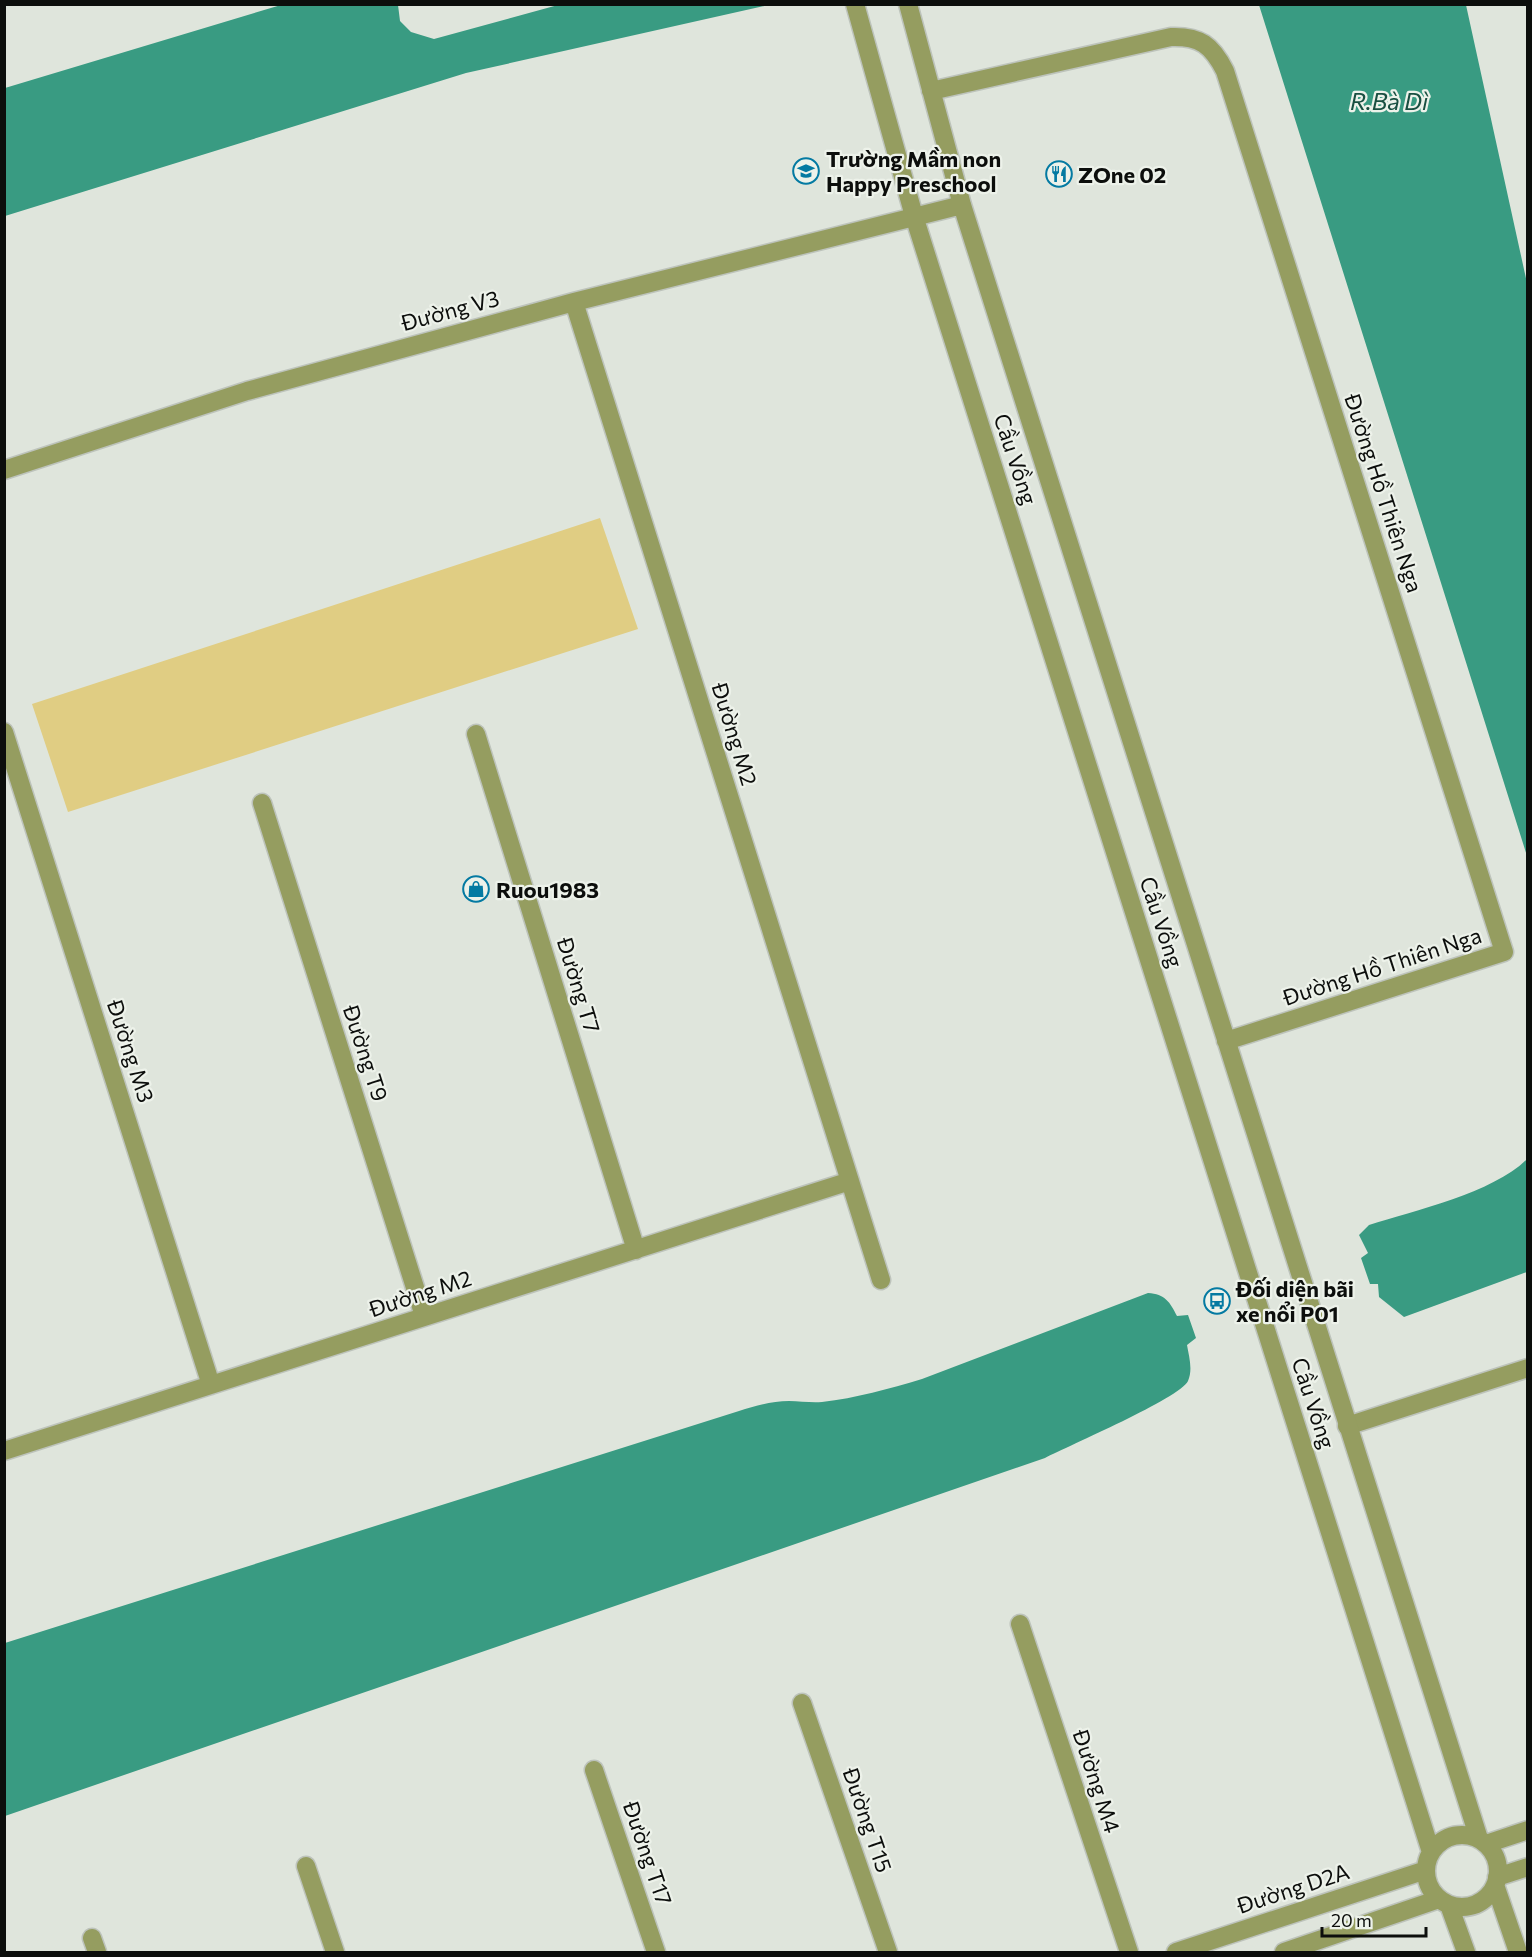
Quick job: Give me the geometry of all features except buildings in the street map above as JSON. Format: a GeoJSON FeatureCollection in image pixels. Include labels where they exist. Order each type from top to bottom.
{"type":"FeatureCollection","features":[{"type":"Feature","properties":{"kind":"street","name":"Cầu Vồng"},"geometry":{"type":"LineString","coordinates":[[855,4],[914,216],[1428,1861]]}},
{"type":"Feature","properties":{"kind":"street","name":"Cầu Vồng"},"geometry":{"type":"LineString","coordinates":[[908,4],[962,205],[1347,1426],[1482,1842]]}},
{"type":"Feature","properties":{"kind":"street","name":"Đường Hồ Thiên Nga"},"geometry":{"type":"LineString","coordinates":[[931,91],[1171,37],[1195,39],[1212,50],[1219,60],[1236,105],[1504,952],[1226,1041]]}},
{"type":"Feature","properties":{"kind":"street","name":"Đường V3"},"geometry":{"type":"LineString","coordinates":[[4,470],[247,391],[574,302],[962,205]]}},
{"type":"Feature","properties":{"kind":"street","name":"Đường M2"},"geometry":{"type":"LineString","coordinates":[[574,302],[881,1280]]}},
{"type":"Feature","properties":{"kind":"street","name":"Đường M3"},"geometry":{"type":"LineString","coordinates":[[4,732],[211,1385]]}},
{"type":"Feature","properties":{"kind":"street","name":"Đường T7"},"geometry":{"type":"LineString","coordinates":[[476,734],[636,1250]]}},
{"type":"Feature","properties":{"kind":"street","name":"Đường T9"},"geometry":{"type":"LineString","coordinates":[[262,803],[424,1316]]}},
{"type":"Feature","properties":{"kind":"street","name":"Đường M2"},"geometry":{"type":"LineString","coordinates":[[4,1451],[850,1181]]}},
{"type":"Feature","properties":{"kind":"street"},"geometry":{"type":"LineString","coordinates":[[1347,1426],[1527,1368]]}},
{"type":"Feature","properties":{"kind":"street","name":"Đường M4"},"geometry":{"type":"LineString","coordinates":[[1020,1624],[1129,1953]]}},
{"type":"Feature","properties":{"kind":"street","name":"Đường T15"},"geometry":{"type":"LineString","coordinates":[[802,1703],[888,1953]]}},
{"type":"Feature","properties":{"kind":"street","name":"Đường T17"},"geometry":{"type":"LineString","coordinates":[[594,1770],[656,1953]]}},
{"type":"Feature","properties":{"kind":"street"},"geometry":{"type":"LineString","coordinates":[[1482,1842],[1527,1830]]}},
{"type":"Feature","properties":{"kind":"street"},"geometry":{"type":"LineString","coordinates":[[1466,1953],[1444,1902],[1429,1886],[1428,1861],[1438,1843],[1455,1836],[1467,1835],[1482,1842],[1492,1851],[1496,1862],[1496,1881],[1518,1953]]}},
{"type":"Feature","properties":{"kind":"street","name":"Đường D2A"},"geometry":{"type":"LineString","coordinates":[[1176,1953],[1428,1861]]}},
{"type":"Feature","properties":{"kind":"street"},"geometry":{"type":"LineString","coordinates":[[306,1866],[335,1953]]}},
{"type":"Feature","properties":{"kind":"street"},"geometry":{"type":"LineString","coordinates":[[1284,1953],[1444,1902],[1461,1907],[1473,1905],[1484,1899],[1496,1881],[1527,1867]]}},
{"type":"Feature","properties":{"kind":"shaded area"},"geometry":{"type":"Polygon","coordinates":[[[600,518],[638,629],[68,812],[32,704],[600,518]]]}},
{"type":"Feature","properties":{"kind":"water"},"geometry":{"type":"Polygon","coordinates":[[[281,5],[398,5],[400,21],[411,32],[434,39],[558,5],[769,5],[466,73],[5,216],[5,88],[281,5]]]}},
{"type":"Feature","properties":{"kind":"water","name":"R.Bà Dì"},"geometry":{"type":"Polygon","coordinates":[[[1259,5],[1466,5],[1527,283],[1527,856],[1259,5]]]}},
{"type":"Feature","properties":{"kind":"water"},"geometry":{"type":"Polygon","coordinates":[[[1527,1159],[1527,1272],[1404,1317],[1379,1297],[1378,1284],[1370,1284],[1361,1258],[1368,1253],[1359,1235],[1369,1225],[1475,1191],[1513,1171],[1527,1159]]]}},
{"type":"Feature","properties":{"kind":"water"},"geometry":{"type":"Polygon","coordinates":[[[1148,1293],[1159,1295],[1166,1300],[1177,1316],[1188,1315],[1196,1338],[1187,1345],[1190,1358],[1188,1381],[1166,1399],[1045,1458],[5,1816],[5,1643],[751,1407],[783,1401],[835,1400],[872,1393],[922,1379],[1148,1293]]]}},
{"type":"Feature","properties":{"kind":"place","name":"Trường Mầm non Happy Preschool"},"geometry":{"type":"Point","coordinates":[806,171]}},
{"type":"Feature","properties":{"kind":"place","name":"ZOne 02"},"geometry":{"type":"Point","coordinates":[1059,174]}},
{"type":"Feature","properties":{"kind":"place","name":"Ruou1983"},"geometry":{"type":"Point","coordinates":[476,889]}},
{"type":"Feature","properties":{"kind":"place","name":"Đối diện bãi xe nổi P01"},"geometry":{"type":"Point","coordinates":[1217,1301]}}]}
